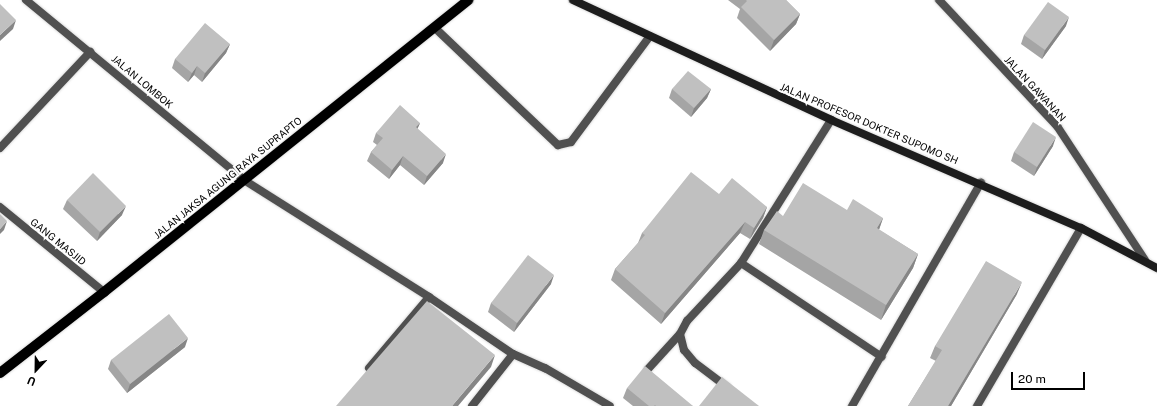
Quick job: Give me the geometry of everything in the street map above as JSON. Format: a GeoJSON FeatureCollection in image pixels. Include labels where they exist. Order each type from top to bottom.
{"type":"FeatureCollection","features":[{"type":"Feature","properties":{"kind":"main road","name":"JALAN JAKSA AGUNG RAYA SUPRAPTO"},"geometry":{"type":"LineString","coordinates":[[0,372],[104,292],[469,0]]}},
{"type":"Feature","properties":{"kind":"street","name":"JALAN LOMBOK"},"geometry":{"type":"LineString","coordinates":[[26,0],[244,180],[429,297],[513,354],[545,368],[610,406]]}},
{"type":"Feature","properties":{"kind":"street","name":"JALAN PROFESOR DOKTER SUPOMO SH"},"geometry":{"type":"LineString","coordinates":[[573,0],[831,120],[981,183],[1081,228],[1145,260],[1157,268]]}},
{"type":"Feature","properties":{"kind":"street","name":"JALAN GAWANAN"},"geometry":{"type":"LineString","coordinates":[[940,0],[1057,126],[1145,260]]}},
{"type":"Feature","properties":{"kind":"street"},"geometry":{"type":"LineString","coordinates":[[435,28],[558,145],[571,142],[650,36]]}},
{"type":"Feature","properties":{"kind":"street"},"geometry":{"type":"LineString","coordinates":[[0,148],[90,52]]}},
{"type":"Feature","properties":{"kind":"street"},"geometry":{"type":"LineString","coordinates":[[648,369],[680,334],[687,321],[741,263],[831,120]]}},
{"type":"Feature","properties":{"kind":"street"},"geometry":{"type":"LineString","coordinates":[[852,406],[882,357],[981,183]]}},
{"type":"Feature","properties":{"kind":"street","name":"GANG MASJID"},"geometry":{"type":"LineString","coordinates":[[0,207],[104,292]]}},
{"type":"Feature","properties":{"kind":"street"},"geometry":{"type":"LineString","coordinates":[[977,406],[1081,228]]}},
{"type":"Feature","properties":{"kind":"street"},"geometry":{"type":"LineString","coordinates":[[741,263],[882,357]]}},
{"type":"Feature","properties":{"kind":"street"},"geometry":{"type":"LineString","coordinates":[[363,376],[429,297]]}},
{"type":"Feature","properties":{"kind":"street"},"geometry":{"type":"LineString","coordinates":[[680,334],[684,350],[695,362],[735,393]]}},
{"type":"Feature","properties":{"kind":"street"},"geometry":{"type":"LineString","coordinates":[[472,406],[513,354]]}},
{"type":"Feature","properties":{"kind":"building"},"geometry":{"type":"Polygon","coordinates":[[[746,0],[786,0],[800,14],[774,40],[741,7],[747,1],[746,0]]]}},
{"type":"Feature","properties":{"kind":"building"},"geometry":{"type":"Polygon","coordinates":[[[1048,2],[1069,17],[1045,50],[1024,35],[1048,2]]]}},
{"type":"Feature","properties":{"kind":"building"},"geometry":{"type":"Polygon","coordinates":[[[0,4],[16,20],[0,35],[0,4]]]}},
{"type":"Feature","properties":{"kind":"building"},"geometry":{"type":"Polygon","coordinates":[[[205,23],[230,44],[205,73],[197,66],[192,73],[175,59],[205,23]]]}},
{"type":"Feature","properties":{"kind":"building"},"geometry":{"type":"Polygon","coordinates":[[[688,71],[711,89],[694,108],[672,89],[688,71]]]}},
{"type":"Feature","properties":{"kind":"building"},"geometry":{"type":"Polygon","coordinates":[[[400,105],[420,123],[416,127],[446,154],[427,176],[403,156],[392,170],[371,152],[383,138],[376,133],[400,105]]]}},
{"type":"Feature","properties":{"kind":"building"},"geometry":{"type":"Polygon","coordinates":[[[1033,122],[1056,137],[1037,167],[1014,152],[1033,122]]]}},
{"type":"Feature","properties":{"kind":"building"},"geometry":{"type":"Polygon","coordinates":[[[691,172],[719,194],[732,178],[767,207],[754,228],[745,222],[665,313],[615,269],[645,235],[642,233],[691,172]]]}},
{"type":"Feature","properties":{"kind":"building"},"geometry":{"type":"Polygon","coordinates":[[[93,173],[126,206],[100,232],[67,200],[93,173]]]}},
{"type":"Feature","properties":{"kind":"building"},"geometry":{"type":"Polygon","coordinates":[[[803,183],[847,210],[853,199],[883,218],[877,228],[918,254],[886,305],[764,230],[777,211],[783,216],[803,183]]]}},
{"type":"Feature","properties":{"kind":"building"},"geometry":{"type":"Polygon","coordinates":[[[0,214],[7,221],[0,229],[0,214]]]}},
{"type":"Feature","properties":{"kind":"building"},"geometry":{"type":"Polygon","coordinates":[[[528,255],[554,275],[517,323],[491,303],[528,255]]]}},
{"type":"Feature","properties":{"kind":"building"},"geometry":{"type":"Polygon","coordinates":[[[986,261],[1022,282],[948,406],[908,406],[942,350],[935,346],[986,261]]]}},
{"type":"Feature","properties":{"kind":"building"},"geometry":{"type":"Polygon","coordinates":[[[427,301],[495,355],[452,406],[336,406],[427,301]]]}},
{"type":"Feature","properties":{"kind":"building"},"geometry":{"type":"Polygon","coordinates":[[[169,314],[188,338],[130,384],[111,360],[169,314]]]}},
{"type":"Feature","properties":{"kind":"building"},"geometry":{"type":"Polygon","coordinates":[[[645,366],[693,406],[649,406],[627,388],[645,366]]]}},
{"type":"Feature","properties":{"kind":"building"},"geometry":{"type":"Polygon","coordinates":[[[722,377],[759,406],[699,406],[722,377]]]}}]}
